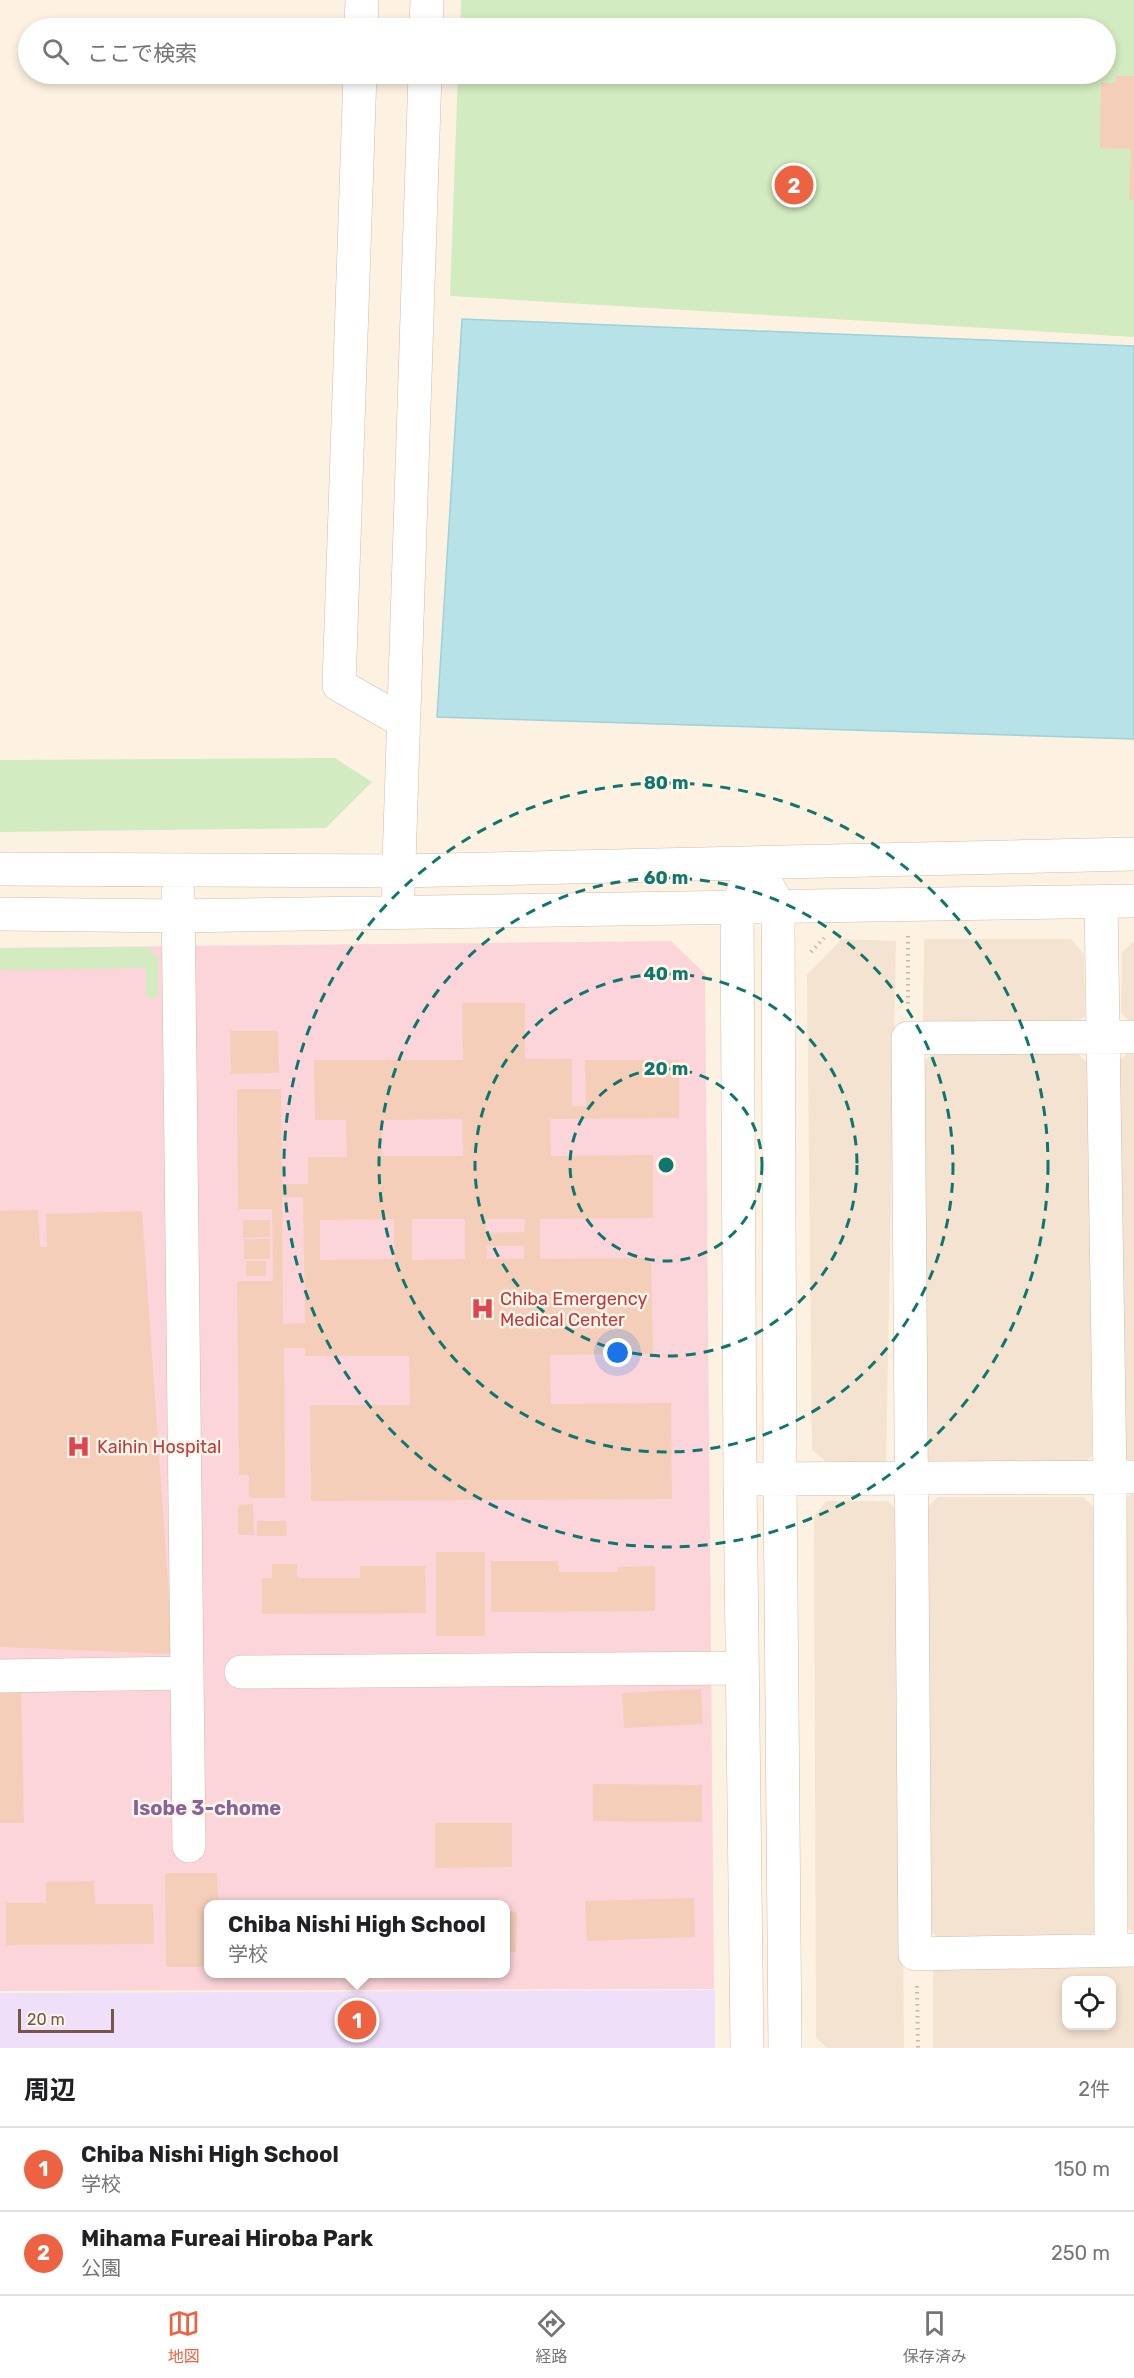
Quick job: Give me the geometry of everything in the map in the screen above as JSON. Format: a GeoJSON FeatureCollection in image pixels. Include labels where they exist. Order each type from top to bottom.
{"type":"FeatureCollection","features":[{"type":"Feature","properties":{"kind":"street"},"geometry":{"type":"LineString","coordinates":[[361,18],[362,0]]}},
{"type":"Feature","properties":{"kind":"street"},"geometry":{"type":"LineString","coordinates":[[426,18],[427,0]]}},
{"type":"Feature","properties":{"kind":"street"},"geometry":{"type":"LineString","coordinates":[[360,84],[339,685],[404,722]]}},
{"type":"Feature","properties":{"kind":"street"},"geometry":{"type":"LineString","coordinates":[[397,912],[425,84]]}},
{"type":"Feature","properties":{"kind":"street"},"geometry":{"type":"LineString","coordinates":[[0,869],[399,872],[1134,854]]}},
{"type":"Feature","properties":{"kind":"street"},"geometry":{"type":"LineString","coordinates":[[756,863],[778,906],[785,2048]]}},
{"type":"Feature","properties":{"kind":"street"},"geometry":{"type":"LineString","coordinates":[[747,2048],[740,1479],[737,906],[756,863]]}},
{"type":"Feature","properties":{"kind":"street"},"geometry":{"type":"LineString","coordinates":[[178,870],[189,1846]]}},
{"type":"Feature","properties":{"kind":"street"},"geometry":{"type":"LineString","coordinates":[[1101,901],[1119,1037],[1122,1950],[915,1954],[908,1038],[1119,1037]]}},
{"type":"Feature","properties":{"kind":"street"},"geometry":{"type":"LineString","coordinates":[[0,915],[178,916],[1134,901]]}},
{"type":"Feature","properties":{"kind":"street"},"geometry":{"type":"LineString","coordinates":[[740,1479],[1122,1478]]}},
{"type":"Feature","properties":{"kind":"street"},"geometry":{"type":"LineString","coordinates":[[241,1672],[742,1668]]}},
{"type":"Feature","properties":{"kind":"street"},"geometry":{"type":"LineString","coordinates":[[0,1676],[188,1673]]}},
{"type":"Feature","properties":{"kind":"path"},"geometry":{"type":"LineString","coordinates":[[908,929],[908,1038]]}},
{"type":"Feature","properties":{"kind":"path"},"geometry":{"type":"LineString","coordinates":[[803,961],[827,935]]}},
{"type":"Feature","properties":{"kind":"path"},"geometry":{"type":"LineString","coordinates":[[915,1954],[918,2048]]}},
{"type":"Feature","properties":{"kind":"shaded area"},"geometry":{"type":"Polygon","coordinates":[[[842,939],[896,941],[886,1465],[825,1461],[812,1450],[807,975],[842,939]]]}},
{"type":"Feature","properties":{"kind":"shaded area"},"geometry":{"type":"Polygon","coordinates":[[[924,939],[1071,939],[1084,954],[1085,1016],[1073,1026],[923,1025],[924,939]]]}},
{"type":"Feature","properties":{"kind":"shaded area"},"geometry":{"type":"Polygon","coordinates":[[[671,941],[705,974],[714,1989],[0,1991],[0,948],[671,941]]]}},
{"type":"Feature","properties":{"kind":"shaded area"},"geometry":{"type":"Polygon","coordinates":[[[1134,941],[1133,1024],[1121,1013],[1122,952],[1134,941]]]}},
{"type":"Feature","properties":{"kind":"shaded area"},"geometry":{"type":"Polygon","coordinates":[[[1130,1051],[1134,1051],[1134,1466],[1122,1454],[1118,1062],[1130,1051]]]}},
{"type":"Feature","properties":{"kind":"shaded area"},"geometry":{"type":"Polygon","coordinates":[[[1077,1053],[1089,1064],[1092,1456],[1079,1468],[935,1469],[923,1457],[920,1064],[932,1054],[1077,1053]]]}},
{"type":"Feature","properties":{"kind":"shaded area"},"geometry":{"type":"Polygon","coordinates":[[[1134,1492],[1134,1933],[1122,1924],[1121,1502],[1134,1492]]]}},
{"type":"Feature","properties":{"kind":"shaded area"},"geometry":{"type":"Polygon","coordinates":[[[938,1497],[1083,1497],[1095,1508],[1099,1928],[1087,1940],[940,1939],[927,1930],[926,1508],[938,1497]]]}},
{"type":"Feature","properties":{"kind":"shaded area"},"geometry":{"type":"Polygon","coordinates":[[[826,1501],[888,1501],[900,1514],[904,2048],[827,2048],[816,2038],[814,1517],[826,1501]]]}},
{"type":"Feature","properties":{"kind":"shaded area"},"geometry":{"type":"Polygon","coordinates":[[[1134,1965],[1134,2048],[933,2048],[933,1967],[1134,1965]]]}},
{"type":"Feature","properties":{"kind":"shaded area"},"geometry":{"type":"Polygon","coordinates":[[[715,1990],[715,2048],[0,2048],[0,1993],[715,1990]]]}},
{"type":"Feature","properties":{"kind":"green space"},"geometry":{"type":"Polygon","coordinates":[[[461,0],[1134,0],[1134,337],[450,296],[458,84],[1116,84],[1116,18],[460,18],[461,0]]]}},
{"type":"Feature","properties":{"kind":"green space"},"geometry":{"type":"Polygon","coordinates":[[[335,758],[372,782],[326,828],[0,832],[0,760],[335,758]]]}},
{"type":"Feature","properties":{"kind":"green space"},"geometry":{"type":"Polygon","coordinates":[[[147,947],[158,957],[158,997],[146,997],[146,968],[0,970],[0,948],[147,947]]]}},
{"type":"Feature","properties":{"kind":"water"},"geometry":{"type":"Polygon","coordinates":[[[462,319],[1134,346],[1134,739],[437,717],[462,319]]]}},
{"type":"Feature","properties":{"kind":"building"},"geometry":{"type":"Polygon","coordinates":[[[1116,76],[1134,76],[1134,200],[1129,200],[1131,149],[1100,148],[1101,84],[1116,84],[1116,76]]]}},
{"type":"Feature","properties":{"kind":"building"},"geometry":{"type":"Polygon","coordinates":[[[462,1003],[525,1003],[525,1059],[572,1059],[572,1106],[586,1106],[585,1060],[679,1060],[679,1118],[550,1119],[551,1156],[653,1155],[653,1218],[540,1219],[540,1259],[651,1258],[653,1354],[550,1355],[551,1404],[671,1403],[672,1499],[311,1501],[310,1405],[410,1405],[409,1356],[305,1356],[305,1348],[284,1348],[285,1498],[249,1498],[249,1475],[239,1475],[237,1281],[273,1281],[272,1209],[238,1209],[237,1089],[281,1089],[282,1184],[308,1184],[308,1157],[347,1157],[346,1120],[315,1120],[314,1060],[463,1060],[462,1003]],[[462,1119],[381,1120],[382,1156],[463,1156],[462,1119]],[[282,1197],[283,1324],[305,1323],[303,1197],[282,1197]],[[394,1219],[320,1220],[320,1260],[394,1259],[394,1219]],[[412,1219],[412,1260],[465,1259],[465,1219],[412,1219]],[[486,1219],[486,1233],[524,1232],[525,1219],[486,1219]],[[487,1246],[487,1259],[524,1259],[524,1246],[487,1246]]]}},
{"type":"Feature","properties":{"kind":"building"},"geometry":{"type":"Polygon","coordinates":[[[230,1031],[278,1031],[279,1073],[231,1074],[230,1031]]]}},
{"type":"Feature","properties":{"kind":"building","name":"Kaihin Hospital"},"geometry":{"type":"Polygon","coordinates":[[[38,1210],[40,1247],[47,1247],[46,1214],[142,1211],[173,1654],[0,1647],[0,1211],[38,1210]]]}},
{"type":"Feature","properties":{"kind":"building"},"geometry":{"type":"Polygon","coordinates":[[[243,1220],[270,1220],[270,1237],[243,1238],[243,1220]]]}},
{"type":"Feature","properties":{"kind":"building"},"geometry":{"type":"Polygon","coordinates":[[[244,1239],[270,1239],[270,1259],[244,1259],[244,1239]]]}},
{"type":"Feature","properties":{"kind":"building"},"geometry":{"type":"Polygon","coordinates":[[[246,1261],[266,1261],[266,1276],[246,1276],[246,1261]]]}},
{"type":"Feature","properties":{"kind":"building"},"geometry":{"type":"Polygon","coordinates":[[[253,1504],[254,1535],[238,1535],[238,1505],[253,1504]]]}},
{"type":"Feature","properties":{"kind":"building"},"geometry":{"type":"Polygon","coordinates":[[[257,1521],[286,1521],[287,1536],[257,1536],[257,1521]]]}},
{"type":"Feature","properties":{"kind":"building"},"geometry":{"type":"Polygon","coordinates":[[[436,1552],[485,1552],[485,1636],[436,1636],[436,1552]]]}},
{"type":"Feature","properties":{"kind":"building"},"geometry":{"type":"Polygon","coordinates":[[[491,1561],[558,1561],[559,1572],[618,1572],[617,1567],[655,1566],[655,1611],[491,1612],[491,1561]]]}},
{"type":"Feature","properties":{"kind":"building"},"geometry":{"type":"Polygon","coordinates":[[[272,1564],[297,1564],[297,1578],[360,1578],[360,1566],[425,1566],[426,1613],[262,1614],[262,1578],[272,1578],[272,1564]]]}},
{"type":"Feature","properties":{"kind":"building"},"geometry":{"type":"Polygon","coordinates":[[[701,1689],[703,1724],[624,1728],[622,1693],[701,1689]]]}},
{"type":"Feature","properties":{"kind":"building"},"geometry":{"type":"Polygon","coordinates":[[[0,1692],[21,1693],[24,1823],[0,1823],[0,1692]]]}},
{"type":"Feature","properties":{"kind":"building"},"geometry":{"type":"Polygon","coordinates":[[[593,1784],[702,1785],[702,1822],[593,1821],[593,1784]]]}},
{"type":"Feature","properties":{"kind":"building"},"geometry":{"type":"Polygon","coordinates":[[[435,1823],[512,1823],[512,1867],[435,1868],[435,1823]]]}},
{"type":"Feature","properties":{"kind":"building"},"geometry":{"type":"Polygon","coordinates":[[[165,1873],[217,1873],[218,1900],[204,1900],[204,1967],[166,1967],[165,1873]]]}},
{"type":"Feature","properties":{"kind":"building"},"geometry":{"type":"Polygon","coordinates":[[[94,1881],[95,1904],[153,1904],[154,1944],[6,1945],[6,1903],[46,1903],[46,1882],[94,1881]]]}},
{"type":"Feature","properties":{"kind":"building"},"geometry":{"type":"Polygon","coordinates":[[[694,1898],[695,1937],[587,1941],[585,1901],[694,1898]]]}},
{"type":"Feature","properties":{"kind":"building"},"geometry":{"type":"Polygon","coordinates":[[[510,1911],[517,1912],[516,1952],[510,1952],[510,1911]]]}},
{"type":"Feature","properties":{"kind":"place","name":"Mihama Fureai Hiroba Park"},"geometry":{"type":"Point","coordinates":[794,185]}},
{"type":"Feature","properties":{"kind":"place","name":"Chiba Emergency Medical Center"},"geometry":{"type":"Point","coordinates":[482,1309]}},
{"type":"Feature","properties":{"kind":"place","name":"Kaihin Hospital"},"geometry":{"type":"Point","coordinates":[79,1447]}},
{"type":"Feature","properties":{"kind":"place","name":"Chiba Nishi High School"},"geometry":{"type":"Point","coordinates":[357,2020]}},
{"type":"Feature","properties":{"kind":"district","name":"Isobe 3-chome"},"geometry":{"type":"Point","coordinates":[207,1808]}}]}
